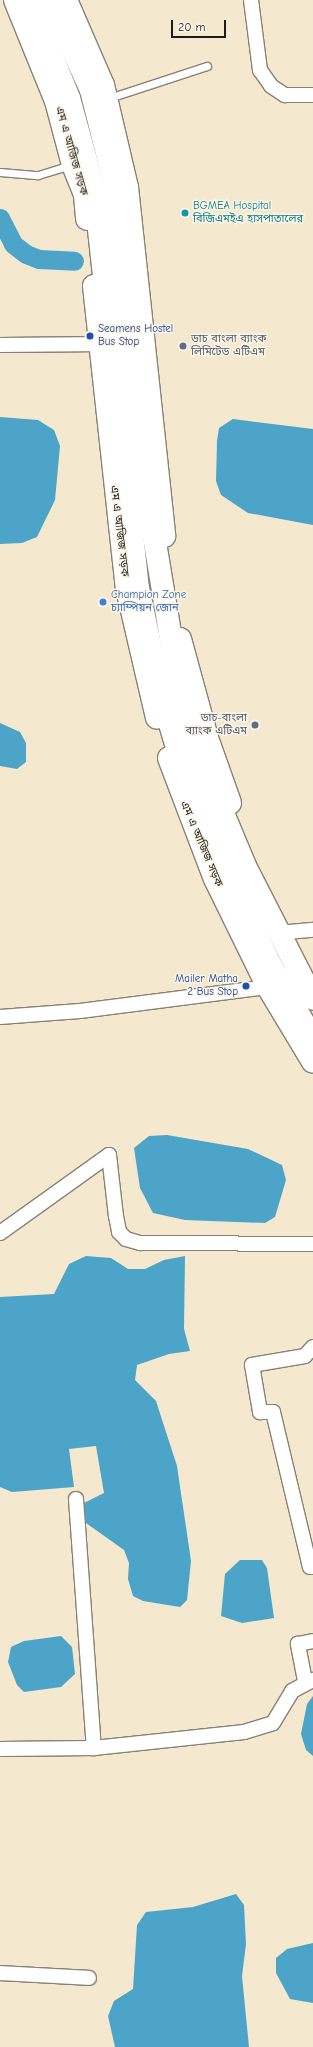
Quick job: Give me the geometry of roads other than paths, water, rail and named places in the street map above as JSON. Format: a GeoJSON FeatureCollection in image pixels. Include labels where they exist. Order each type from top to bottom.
{"type":"FeatureCollection","features":[{"type":"Feature","properties":{"kind":"main road","name":"এম এ আজিজ সড়ক"},"geometry":{"type":"LineString","coordinates":[[15,0],[56,101],[73,165],[85,195],[126,590],[148,689],[177,786],[215,879],[268,987],[313,1062]]}},
{"type":"Feature","properties":{"kind":"main road"},"geometry":{"type":"LineString","coordinates":[[29,0],[69,98],[95,193],[138,588],[159,687],[187,781],[227,874],[270,964],[313,1039]]}},
{"type":"Feature","properties":{"kind":"main road"},"geometry":{"type":"LineString","coordinates":[[50,0],[91,90],[116,189],[146,488],[178,681],[207,775],[245,866],[313,999]]}},
{"type":"Feature","properties":{"kind":"main road"},"geometry":{"type":"LineString","coordinates":[[66,0],[107,99],[128,194],[158,485],[180,640],[221,782],[288,932],[313,979]]}},
{"type":"Feature","properties":{"kind":"street"},"geometry":{"type":"LineString","coordinates":[[251,0],[260,70],[271,86],[286,94],[313,96]]}},
{"type":"Feature","properties":{"kind":"street"},"geometry":{"type":"LineString","coordinates":[[0,344],[100,344]]}},
{"type":"Feature","properties":{"kind":"street"},"geometry":{"type":"LineString","coordinates":[[288,932],[313,930]]}},
{"type":"Feature","properties":{"kind":"street"},"geometry":{"type":"LineString","coordinates":[[0,1017],[80,1011],[268,987]]}},
{"type":"Feature","properties":{"kind":"street"},"geometry":{"type":"LineString","coordinates":[[0,1233],[109,1155],[119,1232],[126,1239],[140,1243],[313,1244]]}},
{"type":"Feature","properties":{"kind":"street"},"geometry":{"type":"LineString","coordinates":[[313,1347],[305,1356],[252,1365],[260,1412],[273,1412],[310,1567],[313,1567]]}},
{"type":"Feature","properties":{"kind":"street"},"geometry":{"type":"LineString","coordinates":[[76,1499],[94,1748]]}},
{"type":"Feature","properties":{"kind":"street"},"geometry":{"type":"LineString","coordinates":[[0,1749],[94,1748],[244,1732],[270,1726],[282,1704],[309,1681],[298,1644],[313,1641]]}},
{"type":"Feature","properties":{"kind":"street"},"geometry":{"type":"LineString","coordinates":[[0,1973],[89,1978]]}},
{"type":"Feature","properties":{"kind":"lane"},"geometry":{"type":"LineString","coordinates":[[107,99],[207,66]]}},
{"type":"Feature","properties":{"kind":"lane"},"geometry":{"type":"LineString","coordinates":[[0,172],[38,175],[73,165]]}},
{"type":"Feature","properties":{"kind":"water"},"geometry":{"type":"Polygon","coordinates":[[[0,417],[38,420],[54,430],[60,446],[55,500],[37,537],[22,543],[0,544],[0,417]]]}},
{"type":"Feature","properties":{"kind":"water"},"geometry":{"type":"Polygon","coordinates":[[[233,419],[313,429],[313,525],[248,513],[221,495],[216,481],[217,441],[219,428],[233,419]]]}},
{"type":"Feature","properties":{"kind":"water"},"geometry":{"type":"Polygon","coordinates":[[[0,723],[20,732],[26,743],[26,762],[17,769],[0,766],[0,723]]]}},
{"type":"Feature","properties":{"kind":"water"},"geometry":{"type":"Polygon","coordinates":[[[167,1135],[248,1149],[282,1165],[286,1180],[275,1217],[265,1223],[185,1220],[153,1213],[140,1188],[134,1148],[149,1136],[167,1135]]]}},
{"type":"Feature","properties":{"kind":"water"},"geometry":{"type":"Polygon","coordinates":[[[86,1256],[111,1258],[128,1269],[145,1269],[164,1260],[185,1256],[184,1329],[190,1351],[169,1354],[137,1365],[135,1380],[156,1401],[177,1466],[191,1561],[187,1600],[180,1607],[143,1601],[133,1596],[128,1579],[129,1563],[124,1550],[86,1523],[84,1503],[104,1493],[96,1446],[69,1449],[74,1487],[12,1492],[0,1487],[0,1297],[54,1294],[69,1264],[86,1256]]]}},
{"type":"Feature","properties":{"kind":"water"},"geometry":{"type":"Polygon","coordinates":[[[240,1560],[262,1560],[267,1568],[274,1618],[242,1623],[221,1616],[225,1574],[240,1560]]]}},
{"type":"Feature","properties":{"kind":"water"},"geometry":{"type":"Polygon","coordinates":[[[61,1636],[72,1647],[75,1674],[61,1687],[24,1692],[17,1685],[8,1662],[11,1647],[24,1641],[61,1636]]]}},
{"type":"Feature","properties":{"kind":"water"},"geometry":{"type":"Polygon","coordinates":[[[313,1696],[313,1756],[306,1750],[301,1734],[307,1704],[313,1696]]]}},
{"type":"Feature","properties":{"kind":"water"},"geometry":{"type":"Polygon","coordinates":[[[236,1894],[244,1905],[246,1944],[242,1976],[249,2047],[115,2047],[108,2016],[114,2001],[133,1989],[137,1925],[146,1912],[193,1907],[236,1894]]]}},
{"type":"Feature","properties":{"kind":"water"},"geometry":{"type":"Polygon","coordinates":[[[313,1943],[313,2003],[290,1999],[276,1973],[276,1958],[287,1949],[313,1943]]]}},
{"type":"Feature","properties":{"kind":"waterway"},"geometry":{"type":"LineString","coordinates":[[0,218],[13,244],[26,254],[39,259],[74,261]]}},
{"type":"Feature","properties":{"kind":"place","name":"BGMEA Hospital বিজিএমইএ হাসপাতালের"},"geometry":{"type":"Point","coordinates":[185,213]}},
{"type":"Feature","properties":{"kind":"place","name":"Seamens Hostel Bus Stop"},"geometry":{"type":"Point","coordinates":[90,336]}},
{"type":"Feature","properties":{"kind":"place","name":"ডাচ বাংলা ব্যাংক লিমিটেড এটিএম"},"geometry":{"type":"Point","coordinates":[183,346]}},
{"type":"Feature","properties":{"kind":"place","name":"Champion Zone চ্যাম্পিয়ন জোন"},"geometry":{"type":"Point","coordinates":[103,602]}},
{"type":"Feature","properties":{"kind":"place","name":"ডাচ-বাংলা ব্যাংক এটিএম"},"geometry":{"type":"Point","coordinates":[255,725]}},
{"type":"Feature","properties":{"kind":"place","name":"Mailer Matha 2 Bus Stop"},"geometry":{"type":"Point","coordinates":[246,986]}}]}
